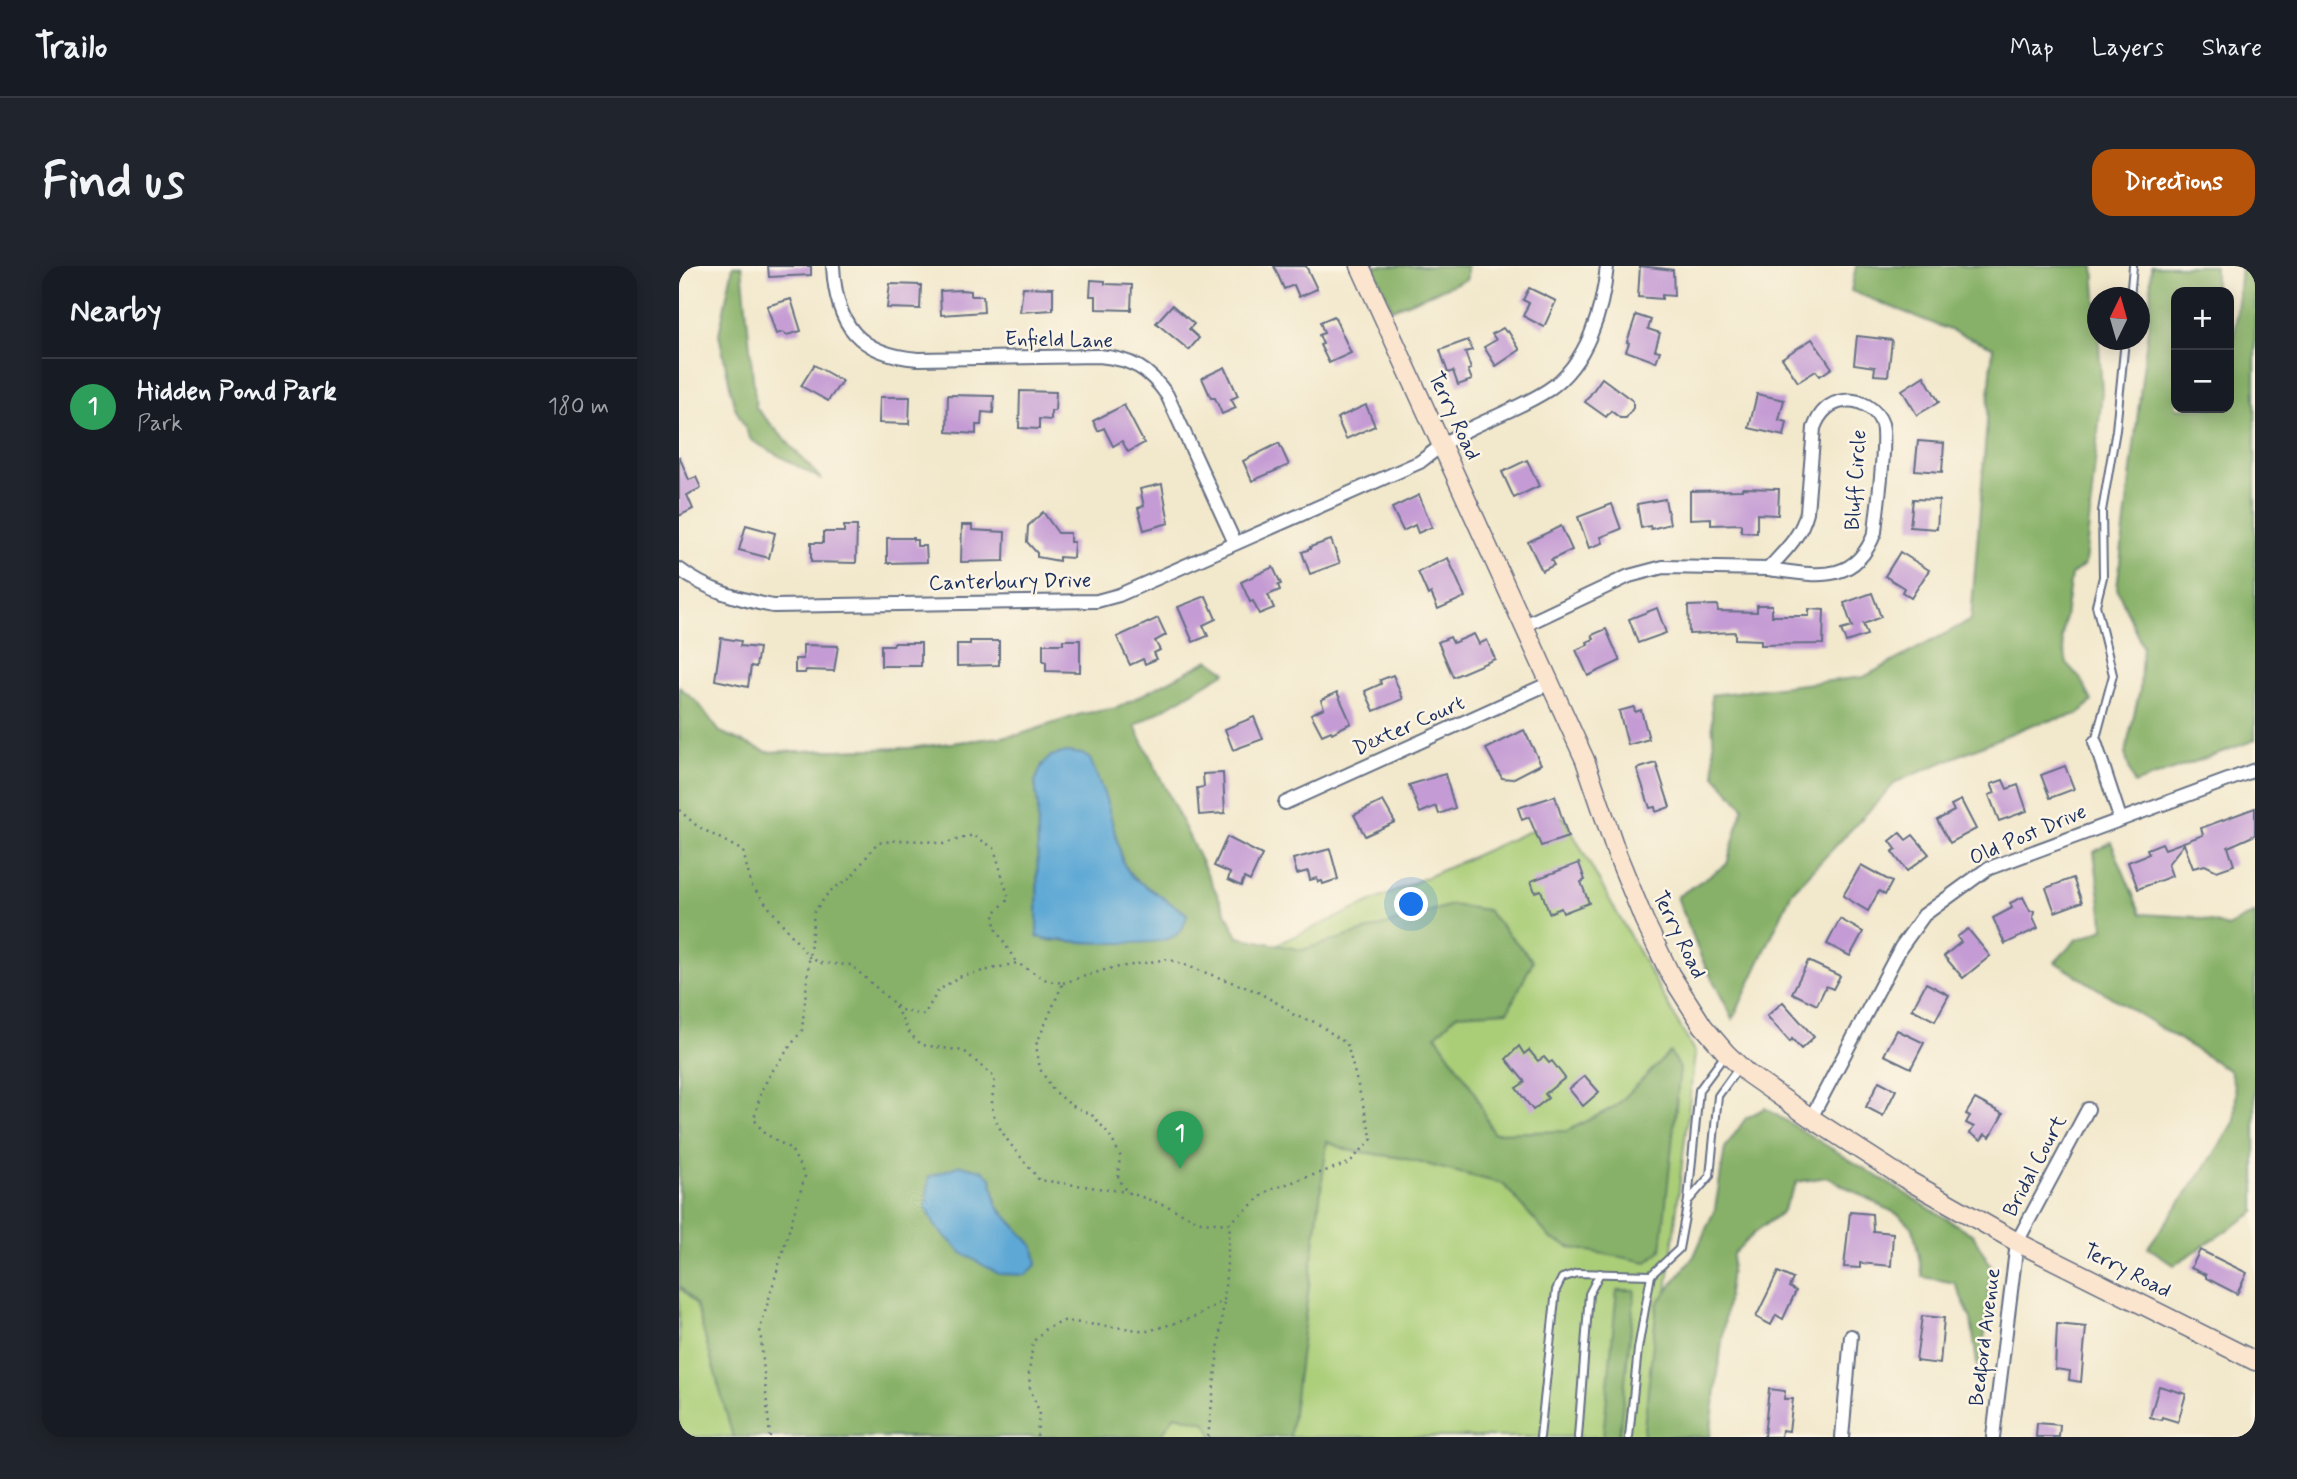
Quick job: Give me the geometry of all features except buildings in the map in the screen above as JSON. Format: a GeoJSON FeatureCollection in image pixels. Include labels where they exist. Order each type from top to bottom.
{"type":"FeatureCollection","features":[{"type":"Feature","properties":{"kind":"street","name":"Enfield Lane"},"geometry":{"type":"LineString","coordinates":[[833,266],[838,305],[857,337],[874,350],[895,357],[918,359],[1100,356],[1120,358],[1155,377],[1167,396],[1235,543]]}},
{"type":"Feature","properties":{"kind":"street","name":"Terry Road"},"geometry":{"type":"LineString","coordinates":[[1360,266],[1585,760],[1617,855],[1644,920],[1670,974],[1703,1026],[1739,1066],[1811,1118],[1904,1178],[2017,1242],[2255,1360]]}},
{"type":"Feature","properties":{"kind":"street","name":"Canterbury Drive"},"geometry":{"type":"LineString","coordinates":[[679,569],[713,590],[741,600],[773,606],[1097,601],[1119,595],[1420,461],[1463,432],[1550,388],[1570,369],[1587,343],[1599,308],[1607,266]]}},
{"type":"Feature","properties":{"kind":"street","name":"Bluff Circle"},"geometry":{"type":"LineString","coordinates":[[1525,625],[1629,576],[1663,567],[1769,569],[1811,574],[1837,573],[1852,566],[1870,546],[1874,532],[1883,435],[1878,416],[1870,408],[1847,400],[1835,403],[1818,417],[1814,428],[1804,525],[1797,538],[1769,569]]}},
{"type":"Feature","properties":{"kind":"street","name":"Dexter Court"},"geometry":{"type":"LineString","coordinates":[[1285,803],[1550,683]]}},
{"type":"Feature","properties":{"kind":"street"},"geometry":{"type":"LineString","coordinates":[[2095,742],[2120,818]]}},
{"type":"Feature","properties":{"kind":"street","name":"Old Post Drive"},"geometry":{"type":"LineString","coordinates":[[1811,1118],[1902,947],[1924,915],[1987,869],[2255,770]]}},
{"type":"Feature","properties":{"kind":"street","name":"Bridal Court"},"geometry":{"type":"LineString","coordinates":[[2017,1242],[2088,1109]]}},
{"type":"Feature","properties":{"kind":"street","name":"Bedford Avenue"},"geometry":{"type":"LineString","coordinates":[[1993,1437],[2017,1242]]}},
{"type":"Feature","properties":{"kind":"street"},"geometry":{"type":"LineString","coordinates":[[1842,1437],[1851,1336]]}},
{"type":"Feature","properties":{"kind":"lane"},"geometry":{"type":"LineString","coordinates":[[2131,287],[2133,266]]}},
{"type":"Feature","properties":{"kind":"lane"},"geometry":{"type":"LineString","coordinates":[[2095,742],[2113,674],[2097,605],[2103,577],[2102,511],[2116,430],[2124,350]]}},
{"type":"Feature","properties":{"kind":"lane"},"geometry":{"type":"LineString","coordinates":[[1629,1437],[1651,1275],[1679,1249],[1688,1200],[1699,1090],[1726,1053]]}},
{"type":"Feature","properties":{"kind":"lane"},"geometry":{"type":"LineString","coordinates":[[1688,1200],[1710,1176],[1718,1096],[1739,1066]]}},
{"type":"Feature","properties":{"kind":"lane"},"geometry":{"type":"LineString","coordinates":[[1541,1437],[1556,1290],[1562,1278],[1577,1273],[1651,1275]]}},
{"type":"Feature","properties":{"kind":"lane"},"geometry":{"type":"LineString","coordinates":[[1578,1437],[1589,1294],[1600,1273]]}},
{"type":"Feature","properties":{"kind":"path"},"geometry":{"type":"LineString","coordinates":[[679,810],[697,826],[743,851],[751,885],[809,957],[820,963],[851,965],[901,1010],[924,1015],[938,991],[958,977],[1017,963]]}},
{"type":"Feature","properties":{"kind":"path"},"geometry":{"type":"LineString","coordinates":[[770,1437],[760,1329],[806,1176],[791,1149],[764,1133],[754,1119],[762,1089],[802,1030],[814,912],[829,892],[852,876],[877,843],[913,840],[943,844],[973,835],[994,848],[1009,899],[994,913],[995,928],[1017,963],[1048,981],[1063,983],[1108,969],[1168,959],[1256,991],[1295,1016],[1315,1022],[1347,1044],[1372,1139],[1349,1163],[1269,1190],[1230,1224],[1201,1223],[1165,1205],[1127,1192],[1039,1180],[1004,1137],[992,1108],[995,1078],[964,1051],[922,1045],[910,1034],[894,1004]]}},
{"type":"Feature","properties":{"kind":"path"},"geometry":{"type":"LineString","coordinates":[[1063,983],[1036,1045],[1040,1069],[1053,1090],[1071,1105],[1093,1116],[1109,1134],[1120,1155],[1118,1179],[1127,1192]]}},
{"type":"Feature","properties":{"kind":"path"},"geometry":{"type":"LineString","coordinates":[[1208,1437],[1230,1224]]}},
{"type":"Feature","properties":{"kind":"path"},"geometry":{"type":"LineString","coordinates":[[1037,1437],[1038,1411],[1030,1389],[1029,1373],[1033,1342],[1044,1330],[1064,1321],[1148,1331],[1195,1317],[1224,1300]]}},
{"type":"Feature","properties":{"kind":"green space"},"geometry":{"type":"Polygon","coordinates":[[[733,266],[742,266],[756,408],[822,480],[751,440],[734,405],[719,334],[733,266]]]}},
{"type":"Feature","properties":{"kind":"green space"},"geometry":{"type":"Polygon","coordinates":[[[1373,266],[1467,266],[1467,279],[1392,309],[1373,266]]]}},
{"type":"Feature","properties":{"kind":"green space"},"geometry":{"type":"Polygon","coordinates":[[[1856,266],[2094,266],[2095,287],[2087,287],[2087,350],[2099,350],[2102,392],[2085,564],[2071,575],[2062,638],[2067,664],[2081,679],[2092,701],[2079,714],[2031,725],[1896,782],[1792,892],[1733,1019],[1701,957],[1677,897],[1727,864],[1743,807],[1715,775],[1711,695],[1864,677],[1971,620],[1993,347],[1851,291],[1856,266]]]}},
{"type":"Feature","properties":{"kind":"green space"},"geometry":{"type":"Polygon","coordinates":[[[2151,266],[2215,266],[2215,287],[2171,287],[2171,413],[2234,413],[2234,343],[2241,266],[2255,266],[2255,740],[2134,784],[2125,754],[2140,689],[2142,646],[2117,588],[2145,350],[2150,350],[2151,266]]]}},
{"type":"Feature","properties":{"kind":"green space"},"geometry":{"type":"Polygon","coordinates":[[[1209,660],[1226,672],[1135,726],[1238,937],[1302,950],[1451,905],[1487,910],[1533,961],[1508,1011],[1457,1014],[1436,1035],[1474,1091],[1493,1133],[1567,1131],[1616,1106],[1670,1052],[1680,1068],[1661,1250],[1647,1262],[1572,1248],[1551,1239],[1503,1184],[1402,1158],[1348,1150],[1327,1142],[1290,1437],[1213,1437],[1206,1423],[1175,1415],[1160,1437],[733,1437],[696,1305],[679,1286],[679,687],[698,703],[720,732],[767,752],[910,748],[1018,735],[1081,714],[1117,708],[1209,660]],[[1035,782],[1038,807],[1037,937],[1053,941],[1142,942],[1187,914],[1132,877],[1123,863],[1106,799],[1035,782]],[[929,1177],[1034,1247],[997,1206],[991,1178],[929,1177]]]}},
{"type":"Feature","properties":{"kind":"green space"},"geometry":{"type":"Polygon","coordinates":[[[679,733],[744,743],[767,752],[910,748],[1018,735],[1237,962],[1563,816],[1695,1053],[1650,1437],[679,1437],[679,733]]]}},
{"type":"Feature","properties":{"kind":"green space"},"geometry":{"type":"Polygon","coordinates":[[[2111,842],[2141,914],[2194,917],[2228,927],[2255,913],[2255,1212],[2174,1265],[2148,1247],[2235,1121],[2236,1093],[2230,1071],[2055,962],[2076,940],[2104,929],[2094,852],[2111,842]]]}},
{"type":"Feature","properties":{"kind":"green space"},"geometry":{"type":"Polygon","coordinates":[[[1765,1108],[1973,1235],[1991,1266],[1980,1386],[1971,1319],[1955,1283],[1923,1277],[1913,1228],[1899,1215],[1827,1177],[1797,1182],[1782,1212],[1754,1233],[1733,1254],[1710,1437],[1643,1437],[1657,1304],[1694,1256],[1715,1209],[1725,1148],[1746,1118],[1765,1108]]]}},
{"type":"Feature","properties":{"kind":"green space"},"geometry":{"type":"Polygon","coordinates":[[[1617,1290],[1635,1290],[1619,1437],[1603,1437],[1617,1290]]]}},
{"type":"Feature","properties":{"kind":"water"},"geometry":{"type":"Polygon","coordinates":[[[1067,752],[1082,754],[1090,759],[1106,799],[1123,863],[1132,877],[1187,914],[1183,926],[1174,936],[1164,940],[1129,943],[1065,941],[1037,937],[1038,807],[1035,782],[1042,765],[1051,756],[1067,752]]]}},
{"type":"Feature","properties":{"kind":"water"},"geometry":{"type":"Polygon","coordinates":[[[960,1165],[982,1170],[991,1178],[997,1206],[1034,1247],[1037,1264],[1026,1275],[999,1274],[962,1253],[935,1226],[926,1208],[929,1177],[960,1165]]]}},
{"type":"Feature","properties":{"kind":"place","name":"Hidden Pond Park"},"geometry":{"type":"Point","coordinates":[1180,1169]}}]}
